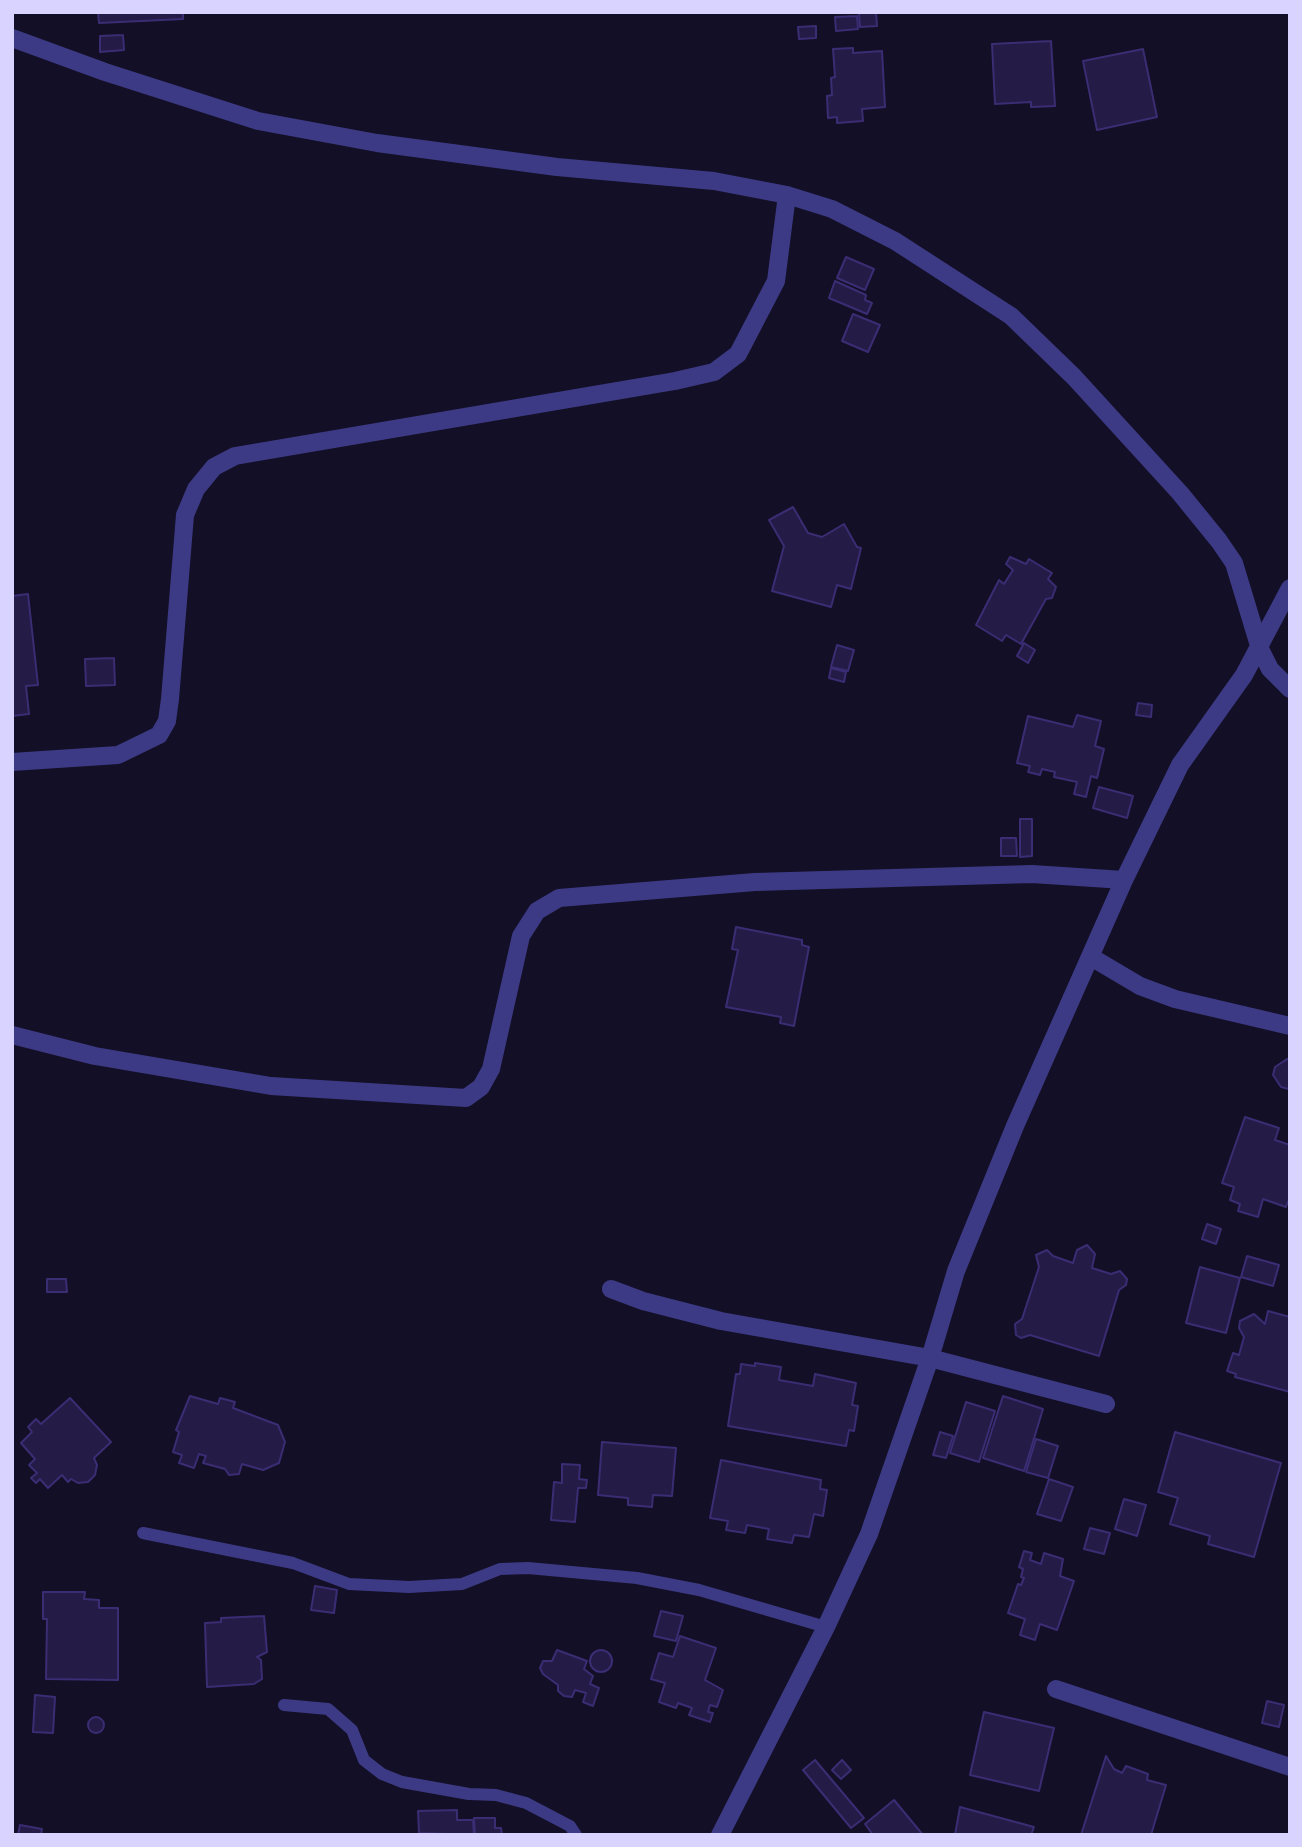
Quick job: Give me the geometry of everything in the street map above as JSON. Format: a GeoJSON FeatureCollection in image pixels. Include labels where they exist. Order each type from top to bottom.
{"type":"FeatureCollection","features":[{"type":"Feature","properties":{"kind":"street"},"geometry":{"type":"LineString","coordinates":[[12,38],[105,72],[258,121],[377,143],[557,167],[715,181],[787,195],[832,209],[895,242],[1012,316],[1129,437],[1219,541],[1234,563],[1259,649],[1270,669],[1290,689]]}},
{"type":"Feature","properties":{"kind":"street"},"geometry":{"type":"LineString","coordinates":[[12,762],[118,755],[159,736],[167,721],[170,699],[185,515],[195,489],[214,467],[235,456],[715,372],[738,354],[776,281],[787,195]]}},
{"type":"Feature","properties":{"kind":"street"},"geometry":{"type":"LineString","coordinates":[[720,1835],[826,1627],[869,1534],[930,1358],[956,1271],[1015,1126],[1124,880],[1180,765],[1259,649],[1290,588]]}},
{"type":"Feature","properties":{"kind":"street"},"geometry":{"type":"LineString","coordinates":[[12,1035],[95,1056],[271,1086],[466,1098],[481,1087],[491,1069],[521,936],[537,911],[559,898],[769,882],[1032,874],[1124,880]]}},
{"type":"Feature","properties":{"kind":"street"},"geometry":{"type":"LineString","coordinates":[[1091,957],[1140,986],[1174,999],[1290,1026]]}},
{"type":"Feature","properties":{"kind":"street"},"geometry":{"type":"LineString","coordinates":[[611,1289],[643,1301],[721,1321],[930,1358],[1106,1404]]}},
{"type":"Feature","properties":{"kind":"street"},"geometry":{"type":"LineString","coordinates":[[1056,1689],[1290,1767]]}},
{"type":"Feature","properties":{"kind":"lane"},"geometry":{"type":"LineString","coordinates":[[143,1533],[293,1563],[349,1584],[409,1587],[462,1584],[500,1569],[528,1568],[637,1578],[699,1590],[826,1627]]}},
{"type":"Feature","properties":{"kind":"lane"},"geometry":{"type":"LineString","coordinates":[[284,1705],[328,1709],[352,1730],[364,1760],[382,1774],[402,1782],[469,1794],[496,1795],[526,1803],[570,1826],[576,1835]]}},
{"type":"Feature","properties":{"kind":"building"},"geometry":{"type":"Polygon","coordinates":[[[98,12],[183,12],[183,19],[99,23],[98,12]]]}},
{"type":"Feature","properties":{"kind":"building"},"geometry":{"type":"Polygon","coordinates":[[[859,12],[876,12],[877,26],[860,27],[859,12]]]}},
{"type":"Feature","properties":{"kind":"building"},"geometry":{"type":"Polygon","coordinates":[[[857,16],[858,29],[836,31],[835,17],[857,16]]]}},
{"type":"Feature","properties":{"kind":"building"},"geometry":{"type":"Polygon","coordinates":[[[816,26],[816,38],[799,39],[798,27],[816,26]]]}},
{"type":"Feature","properties":{"kind":"building"},"geometry":{"type":"Polygon","coordinates":[[[123,35],[124,50],[100,52],[100,36],[123,35]]]}},
{"type":"Feature","properties":{"kind":"building"},"geometry":{"type":"Polygon","coordinates":[[[1051,41],[1055,106],[1031,107],[1031,102],[995,104],[992,44],[1051,41]]]}},
{"type":"Feature","properties":{"kind":"building"},"geometry":{"type":"Polygon","coordinates":[[[853,48],[853,53],[882,51],[885,107],[862,109],[863,121],[837,123],[837,117],[828,118],[827,96],[832,95],[831,78],[835,77],[833,49],[853,48]]]}},
{"type":"Feature","properties":{"kind":"building"},"geometry":{"type":"Polygon","coordinates":[[[1143,49],[1157,117],[1097,130],[1083,61],[1143,49]]]}},
{"type":"Feature","properties":{"kind":"building"},"geometry":{"type":"Polygon","coordinates":[[[846,257],[874,269],[865,290],[837,278],[846,257]]]}},
{"type":"Feature","properties":{"kind":"building"},"geometry":{"type":"Polygon","coordinates":[[[835,281],[866,295],[865,300],[872,303],[867,314],[829,298],[835,281]]]}},
{"type":"Feature","properties":{"kind":"building"},"geometry":{"type":"Polygon","coordinates":[[[853,314],[880,325],[868,352],[842,341],[853,314]]]}},
{"type":"Feature","properties":{"kind":"building"},"geometry":{"type":"Polygon","coordinates":[[[793,507],[808,533],[822,537],[844,524],[857,547],[861,548],[851,589],[837,585],[831,607],[772,591],[784,546],[769,520],[793,507]]]}},
{"type":"Feature","properties":{"kind":"building"},"geometry":{"type":"Polygon","coordinates":[[[1010,557],[1026,564],[1029,559],[1052,573],[1048,579],[1056,587],[1052,598],[1046,599],[1021,644],[1006,635],[1002,641],[976,625],[999,580],[1004,584],[1013,570],[1006,564],[1010,557]]]}},
{"type":"Feature","properties":{"kind":"building"},"geometry":{"type":"Polygon","coordinates":[[[28,594],[38,685],[26,686],[29,714],[12,716],[12,596],[28,594]]]}},
{"type":"Feature","properties":{"kind":"building"},"geometry":{"type":"Polygon","coordinates":[[[1024,643],[1035,650],[1028,663],[1017,656],[1024,643]]]}},
{"type":"Feature","properties":{"kind":"building"},"geometry":{"type":"Polygon","coordinates":[[[837,645],[854,650],[848,671],[831,667],[837,645]]]}},
{"type":"Feature","properties":{"kind":"building"},"geometry":{"type":"Polygon","coordinates":[[[114,658],[115,685],[86,686],[85,659],[114,658]]]}},
{"type":"Feature","properties":{"kind":"building"},"geometry":{"type":"Polygon","coordinates":[[[831,668],[846,672],[844,682],[829,678],[831,668]]]}},
{"type":"Feature","properties":{"kind":"building"},"geometry":{"type":"Polygon","coordinates":[[[1138,703],[1152,705],[1151,717],[1136,715],[1138,703]]]}},
{"type":"Feature","properties":{"kind":"building"},"geometry":{"type":"Polygon","coordinates":[[[1077,715],[1101,721],[1095,746],[1104,749],[1097,778],[1091,776],[1086,797],[1074,794],[1077,782],[1054,777],[1055,772],[1042,769],[1040,775],[1028,772],[1030,766],[1017,763],[1028,716],[1073,727],[1077,715]]]}},
{"type":"Feature","properties":{"kind":"building"},"geometry":{"type":"Polygon","coordinates":[[[1099,787],[1133,796],[1127,818],[1093,808],[1099,787]]]}},
{"type":"Feature","properties":{"kind":"building"},"geometry":{"type":"Polygon","coordinates":[[[1020,819],[1032,819],[1032,856],[1020,857],[1020,819]]]}},
{"type":"Feature","properties":{"kind":"building"},"geometry":{"type":"Polygon","coordinates":[[[1001,838],[1016,838],[1017,856],[1001,856],[1001,838]]]}},
{"type":"Feature","properties":{"kind":"building"},"geometry":{"type":"Polygon","coordinates":[[[736,927],[802,940],[802,945],[809,947],[794,1026],[780,1023],[781,1017],[726,1007],[738,950],[732,949],[736,927]]]}},
{"type":"Feature","properties":{"kind":"building"},"geometry":{"type":"Polygon","coordinates":[[[1287,1059],[1290,1060],[1289,1089],[1281,1087],[1273,1075],[1275,1067],[1287,1059]]]}},
{"type":"Feature","properties":{"kind":"building"},"geometry":{"type":"Polygon","coordinates":[[[1245,1117],[1279,1128],[1275,1140],[1290,1145],[1290,1196],[1286,1207],[1263,1199],[1258,1217],[1238,1211],[1240,1204],[1230,1200],[1234,1187],[1222,1183],[1245,1117]]]}},
{"type":"Feature","properties":{"kind":"building"},"geometry":{"type":"Polygon","coordinates":[[[1207,1224],[1221,1229],[1216,1244],[1202,1239],[1207,1224]]]}},
{"type":"Feature","properties":{"kind":"building"},"geometry":{"type":"Polygon","coordinates":[[[1087,1245],[1095,1254],[1092,1268],[1111,1274],[1120,1271],[1127,1279],[1126,1285],[1119,1290],[1099,1356],[1030,1335],[1021,1338],[1016,1335],[1015,1324],[1022,1319],[1039,1267],[1036,1255],[1047,1250],[1053,1256],[1073,1263],[1077,1250],[1087,1245]]]}},
{"type":"Feature","properties":{"kind":"building"},"geometry":{"type":"Polygon","coordinates":[[[1247,1256],[1279,1265],[1273,1286],[1241,1277],[1247,1256]]]}},
{"type":"Feature","properties":{"kind":"building"},"geometry":{"type":"Polygon","coordinates":[[[1200,1267],[1240,1278],[1226,1333],[1186,1323],[1200,1267]]]}},
{"type":"Feature","properties":{"kind":"building"},"geometry":{"type":"Polygon","coordinates":[[[47,1279],[66,1279],[67,1292],[47,1292],[47,1279]]]}},
{"type":"Feature","properties":{"kind":"building"},"geometry":{"type":"Polygon","coordinates":[[[1268,1311],[1290,1317],[1290,1392],[1235,1377],[1236,1374],[1227,1371],[1233,1353],[1239,1355],[1244,1337],[1239,1328],[1240,1321],[1254,1314],[1265,1324],[1268,1311]]]}},
{"type":"Feature","properties":{"kind":"building"},"geometry":{"type":"Polygon","coordinates":[[[755,1363],[781,1367],[779,1380],[813,1386],[815,1374],[856,1383],[852,1405],[858,1406],[854,1431],[849,1430],[846,1446],[728,1426],[736,1374],[740,1374],[741,1364],[755,1366],[755,1363]]]}},
{"type":"Feature","properties":{"kind":"building"},"geometry":{"type":"Polygon","coordinates":[[[190,1396],[218,1404],[220,1398],[235,1402],[233,1408],[278,1425],[285,1442],[279,1463],[263,1470],[242,1464],[239,1474],[229,1475],[225,1469],[203,1463],[206,1456],[199,1454],[194,1468],[179,1463],[182,1455],[173,1452],[179,1432],[176,1430],[190,1396]]]}},
{"type":"Feature","properties":{"kind":"building"},"geometry":{"type":"Polygon","coordinates":[[[1003,1396],[1043,1409],[1024,1471],[983,1458],[1003,1396]]]}},
{"type":"Feature","properties":{"kind":"building"},"geometry":{"type":"Polygon","coordinates":[[[70,1398],[111,1442],[94,1458],[97,1465],[95,1475],[88,1482],[78,1483],[71,1479],[68,1482],[62,1475],[48,1488],[40,1479],[36,1483],[31,1478],[37,1473],[29,1465],[35,1459],[21,1443],[32,1432],[28,1427],[36,1419],[41,1424],[70,1398]]]}},
{"type":"Feature","properties":{"kind":"building"},"geometry":{"type":"Polygon","coordinates":[[[966,1402],[995,1411],[979,1462],[950,1453],[966,1402]]]}},
{"type":"Feature","properties":{"kind":"building"},"geometry":{"type":"Polygon","coordinates":[[[940,1432],[953,1436],[946,1458],[933,1455],[940,1432]]]}},
{"type":"Feature","properties":{"kind":"building"},"geometry":{"type":"Polygon","coordinates":[[[1175,1432],[1281,1463],[1254,1557],[1208,1544],[1210,1536],[1170,1524],[1178,1498],[1158,1492],[1175,1432]]]}},
{"type":"Feature","properties":{"kind":"building"},"geometry":{"type":"Polygon","coordinates":[[[1036,1439],[1058,1446],[1048,1478],[1026,1472],[1036,1439]]]}},
{"type":"Feature","properties":{"kind":"building"},"geometry":{"type":"Polygon","coordinates":[[[602,1442],[676,1448],[672,1496],[653,1495],[652,1507],[628,1505],[628,1498],[598,1495],[602,1442]]]}},
{"type":"Feature","properties":{"kind":"building"},"geometry":{"type":"Polygon","coordinates":[[[721,1460],[821,1480],[820,1489],[827,1490],[823,1516],[814,1514],[809,1537],[794,1535],[792,1543],[767,1539],[769,1529],[747,1525],[745,1533],[726,1530],[728,1521],[710,1518],[721,1460]]]}},
{"type":"Feature","properties":{"kind":"building"},"geometry":{"type":"Polygon","coordinates":[[[562,1464],[580,1465],[579,1479],[587,1480],[586,1488],[578,1488],[575,1522],[551,1520],[554,1482],[562,1483],[562,1464]]]}},
{"type":"Feature","properties":{"kind":"building"},"geometry":{"type":"Polygon","coordinates":[[[1049,1479],[1073,1487],[1061,1521],[1037,1514],[1049,1479]]]}},
{"type":"Feature","properties":{"kind":"building"},"geometry":{"type":"Polygon","coordinates":[[[1124,1499],[1146,1505],[1137,1536],[1115,1529],[1124,1499]]]}},
{"type":"Feature","properties":{"kind":"building"},"geometry":{"type":"Polygon","coordinates":[[[1090,1528],[1110,1533],[1104,1554],[1084,1549],[1090,1528]]]}},
{"type":"Feature","properties":{"kind":"building"},"geometry":{"type":"Polygon","coordinates":[[[1024,1551],[1032,1553],[1030,1560],[1041,1564],[1044,1553],[1063,1559],[1060,1576],[1074,1581],[1057,1630],[1040,1624],[1035,1640],[1020,1635],[1025,1619],[1008,1613],[1018,1584],[1021,1585],[1024,1578],[1021,1577],[1023,1569],[1019,1567],[1024,1551]]]}},
{"type":"Feature","properties":{"kind":"building"},"geometry":{"type":"Polygon","coordinates":[[[315,1586],[337,1590],[334,1613],[311,1610],[315,1586]]]}},
{"type":"Feature","properties":{"kind":"building"},"geometry":{"type":"Polygon","coordinates":[[[43,1592],[85,1592],[84,1599],[99,1600],[99,1608],[118,1608],[118,1680],[46,1679],[47,1619],[43,1619],[43,1592]]]}},
{"type":"Feature","properties":{"kind":"building"},"geometry":{"type":"Polygon","coordinates":[[[661,1611],[683,1616],[676,1641],[654,1636],[661,1611]]]}},
{"type":"Feature","properties":{"kind":"building"},"geometry":{"type":"Polygon","coordinates":[[[264,1616],[267,1652],[257,1657],[261,1660],[262,1679],[254,1684],[207,1687],[205,1623],[221,1622],[221,1618],[264,1616]]]}},
{"type":"Feature","properties":{"kind":"building"},"geometry":{"type":"Polygon","coordinates":[[[680,1636],[716,1648],[705,1680],[723,1690],[717,1707],[710,1705],[708,1712],[713,1713],[710,1722],[689,1715],[692,1708],[678,1703],[676,1708],[659,1702],[665,1683],[651,1679],[659,1653],[673,1657],[680,1636]]]}},
{"type":"Feature","properties":{"kind":"building"},"geometry":{"type":"Polygon","coordinates":[[[557,1650],[587,1661],[584,1669],[593,1676],[590,1684],[599,1688],[593,1706],[583,1702],[586,1693],[575,1690],[572,1697],[564,1696],[558,1691],[558,1685],[543,1674],[540,1668],[543,1661],[552,1661],[557,1650]]]}},
{"type":"Feature","properties":{"kind":"building"},"geometry":{"type":"Polygon","coordinates":[[[601,1650],[609,1653],[612,1661],[609,1669],[601,1672],[593,1669],[590,1661],[593,1653],[601,1650]]]}},
{"type":"Feature","properties":{"kind":"building"},"geometry":{"type":"Polygon","coordinates":[[[35,1695],[55,1697],[53,1733],[33,1732],[35,1695]]]}},
{"type":"Feature","properties":{"kind":"building"},"geometry":{"type":"Polygon","coordinates":[[[1267,1701],[1284,1705],[1279,1727],[1262,1723],[1267,1701]]]}},
{"type":"Feature","properties":{"kind":"building"},"geometry":{"type":"Polygon","coordinates":[[[984,1712],[1054,1728],[1039,1791],[970,1775],[984,1712]]]}},
{"type":"Feature","properties":{"kind":"building"},"geometry":{"type":"Polygon","coordinates":[[[93,1717],[99,1717],[104,1725],[102,1731],[93,1733],[88,1728],[88,1722],[93,1717]]]}},
{"type":"Feature","properties":{"kind":"building"},"geometry":{"type":"Polygon","coordinates":[[[1106,1756],[1114,1769],[1122,1773],[1126,1766],[1148,1774],[1147,1780],[1166,1785],[1151,1835],[1081,1835],[1106,1756]]]}},
{"type":"Feature","properties":{"kind":"building"},"geometry":{"type":"Polygon","coordinates":[[[815,1760],[864,1818],[851,1828],[803,1770],[815,1760]]]}},
{"type":"Feature","properties":{"kind":"building"},"geometry":{"type":"Polygon","coordinates":[[[842,1760],[851,1770],[841,1779],[832,1770],[842,1760]]]}},
{"type":"Feature","properties":{"kind":"building"},"geometry":{"type":"Polygon","coordinates":[[[894,1800],[923,1835],[873,1835],[865,1824],[894,1800]]]}},
{"type":"Feature","properties":{"kind":"building"},"geometry":{"type":"Polygon","coordinates":[[[960,1807],[1034,1827],[1031,1835],[955,1835],[960,1807]]]}},
{"type":"Feature","properties":{"kind":"building"},"geometry":{"type":"Polygon","coordinates":[[[457,1810],[457,1820],[473,1820],[474,1835],[419,1833],[418,1811],[457,1810]]]}},
{"type":"Feature","properties":{"kind":"building"},"geometry":{"type":"Polygon","coordinates":[[[474,1818],[495,1818],[495,1828],[501,1828],[502,1835],[475,1835],[474,1818]]]}},
{"type":"Feature","properties":{"kind":"building"},"geometry":{"type":"Polygon","coordinates":[[[20,1825],[42,1829],[41,1835],[18,1835],[20,1825]]]}}]}
